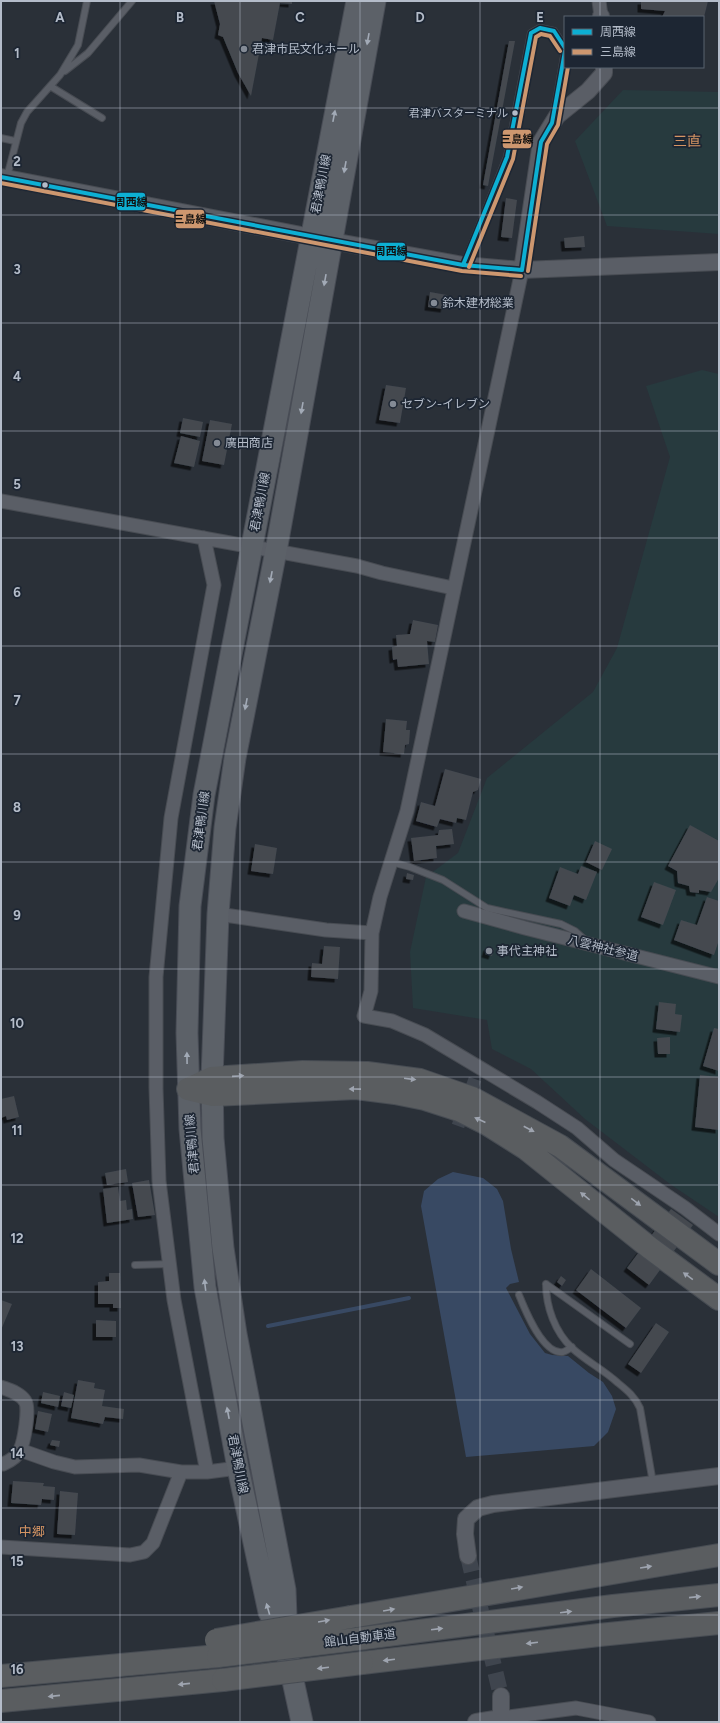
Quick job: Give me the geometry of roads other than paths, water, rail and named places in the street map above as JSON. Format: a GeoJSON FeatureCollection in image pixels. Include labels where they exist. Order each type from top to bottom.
{"type":"FeatureCollection","features":[{"type":"Feature","properties":{"kind":"highway"},"geometry":{"type":"LineString","coordinates":[[188,1089],[303,1072],[367,1073],[420,1080],[472,1098],[560,1146],[719,1264]]}},
{"type":"Feature","properties":{"kind":"highway"},"geometry":{"type":"LineString","coordinates":[[212,1086],[356,1088],[395,1093],[425,1099],[459,1110],[487,1124],[525,1148],[650,1248],[719,1299]]}},
{"type":"Feature","properties":{"kind":"highway"},"geometry":{"type":"LineString","coordinates":[[11,1676],[217,1648],[351,1617],[719,1555]]}},
{"type":"Feature","properties":{"kind":"highway","name":"館山自動車道"},"geometry":{"type":"LineString","coordinates":[[217,1648],[357,1639],[719,1594]]}},
{"type":"Feature","properties":{"kind":"highway","name":"館山自動車道"},"geometry":{"type":"LineString","coordinates":[[1,1702],[223,1680],[599,1635],[719,1623]]}},
{"type":"Feature","properties":{"kind":"highway"},"geometry":{"type":"LineString","coordinates":[[599,1635],[719,1630]]}},
{"type":"Feature","properties":{"kind":"main road","name":"君津鴨川線"},"geometry":{"type":"LineString","coordinates":[[302,1722],[285,1644],[269,1612],[238,1468],[205,1287],[190,1129],[188,1089],[186,1033],[190,906],[204,795],[310,237],[357,1]]}},
{"type":"Feature","properties":{"kind":"main road","name":"君津鴨川線"},"geometry":{"type":"LineString","coordinates":[[285,1644],[285,1590],[236,1334],[223,1248],[213,1138],[212,1086],[218,914],[225,828],[235,758],[276,551],[375,1]]}},
{"type":"Feature","properties":{"kind":"street"},"geometry":{"type":"LineString","coordinates":[[604,68],[604,73],[588,92],[557,116],[541,142],[522,270],[406,811],[380,896],[372,933],[371,991],[364,1016],[392,1021],[425,1035],[478,1074],[537,1102],[577,1128],[614,1160],[685,1208],[719,1234]]}},
{"type":"Feature","properties":{"kind":"street"},"geometry":{"type":"LineString","coordinates":[[4,177],[332,242],[463,265],[522,270],[719,262]]}},
{"type":"Feature","properties":{"kind":"street"},"geometry":{"type":"LineString","coordinates":[[1,501],[357,566],[382,573],[453,588]]}},
{"type":"Feature","properties":{"kind":"street"},"geometry":{"type":"LineString","coordinates":[[204,538],[214,585],[171,818],[156,976],[156,1088],[159,1181],[174,1300],[207,1472]]}},
{"type":"Feature","properties":{"kind":"street","name":"八雲神社参道"},"geometry":{"type":"LineString","coordinates":[[464,911],[719,977]]}},
{"type":"Feature","properties":{"kind":"street"},"geometry":{"type":"LineString","coordinates":[[218,914],[326,930],[372,933]]}},
{"type":"Feature","properties":{"kind":"street"},"geometry":{"type":"LineString","coordinates":[[1,1387],[20,1395],[26,1402],[27,1416],[20,1450],[14,1458],[3,1464]]}},
{"type":"Feature","properties":{"kind":"street"},"geometry":{"type":"LineString","coordinates":[[20,1450],[54,1462],[75,1467],[139,1465],[181,1472],[207,1472],[238,1468]]}},
{"type":"Feature","properties":{"kind":"street"},"geometry":{"type":"LineString","coordinates":[[1,1547],[130,1555],[144,1552],[153,1543],[181,1472]]}},
{"type":"Feature","properties":{"kind":"street"},"geometry":{"type":"LineString","coordinates":[[468,1556],[464,1534],[466,1519],[478,1508],[493,1504],[719,1476]]}},
{"type":"Feature","properties":{"kind":"street"},"geometry":{"type":"LineString","coordinates":[[501,1696],[502,1720]]}},
{"type":"Feature","properties":{"kind":"street"},"geometry":{"type":"LineString","coordinates":[[476,1722],[502,1720],[576,1708],[649,1722]]}},
{"type":"Feature","properties":{"kind":"lane"},"geometry":{"type":"LineString","coordinates":[[60,75],[78,45],[87,1]]}},
{"type":"Feature","properties":{"kind":"lane"},"geometry":{"type":"LineString","coordinates":[[4,177],[21,123],[27,112],[60,75],[88,53],[132,1]]}},
{"type":"Feature","properties":{"kind":"lane"},"geometry":{"type":"LineString","coordinates":[[463,265],[507,156],[531,33],[540,28],[554,31],[564,48]]}},
{"type":"Feature","properties":{"kind":"lane"},"geometry":{"type":"LineString","coordinates":[[552,123],[564,56]]}},
{"type":"Feature","properties":{"kind":"lane"},"geometry":{"type":"LineString","coordinates":[[50,86],[102,118]]}},
{"type":"Feature","properties":{"kind":"lane"},"geometry":{"type":"LineString","coordinates":[[1,138],[15,141]]}},
{"type":"Feature","properties":{"kind":"lane"},"geometry":{"type":"LineString","coordinates":[[391,862],[410,867],[443,880],[487,908],[561,924],[575,931],[590,944]]}},
{"type":"Feature","properties":{"kind":"lane"},"geometry":{"type":"LineString","coordinates":[[135,1265],[170,1264]]}},
{"type":"Feature","properties":{"kind":"lane"},"geometry":{"type":"LineString","coordinates":[[630,1344],[546,1284],[546,1295],[552,1318],[572,1347],[606,1372],[635,1397],[640,1408],[654,1484]]}},
{"type":"Feature","properties":{"kind":"lane"},"geometry":{"type":"LineString","coordinates":[[519,1295],[527,1316],[538,1333],[552,1349],[558,1352],[565,1352],[572,1347]]}},
{"type":"Feature","properties":{"kind":"water"},"geometry":{"type":"Polygon","coordinates":[[[453,1172],[483,1178],[497,1189],[503,1201],[511,1249],[519,1282],[510,1284],[506,1288],[530,1334],[545,1353],[568,1356],[603,1382],[612,1396],[616,1409],[608,1432],[594,1446],[466,1457],[421,1206],[424,1191],[438,1179],[453,1172]]]}},
{"type":"Feature","properties":{"kind":"waterway"},"geometry":{"type":"LineString","coordinates":[[268,1326],[409,1298]]}},
{"type":"Feature","properties":{"kind":"tunnel"},"geometry":{"type":"LineString","coordinates":[[458,1126],[475,1079]]}},
{"type":"Feature","properties":{"kind":"tunnel"},"geometry":{"type":"LineString","coordinates":[[468,1556],[501,1696]]}},
{"type":"Feature","properties":{"kind":"place","name":"君津市民文化ホール"},"geometry":{"type":"Point","coordinates":[244,49]}},
{"type":"Feature","properties":{"kind":"place","name":"君津バスターミナル"},"geometry":{"type":"Point","coordinates":[515,113]}},
{"type":"Feature","properties":{"kind":"place","name":"鈴木建材総業"},"geometry":{"type":"Point","coordinates":[434,303]}},
{"type":"Feature","properties":{"kind":"place","name":"セブン-イレブン"},"geometry":{"type":"Point","coordinates":[393,404]}},
{"type":"Feature","properties":{"kind":"place","name":"廣田商店"},"geometry":{"type":"Point","coordinates":[217,443]}},
{"type":"Feature","properties":{"kind":"place","name":"事代主神社"},"geometry":{"type":"Point","coordinates":[489,951]}},
{"type":"Feature","properties":{"kind":"district","name":"三直"},"geometry":{"type":"Point","coordinates":[687,141]}},
{"type":"Feature","properties":{"kind":"district","name":"中郷"},"geometry":{"type":"Point","coordinates":[32,1531]}}]}
